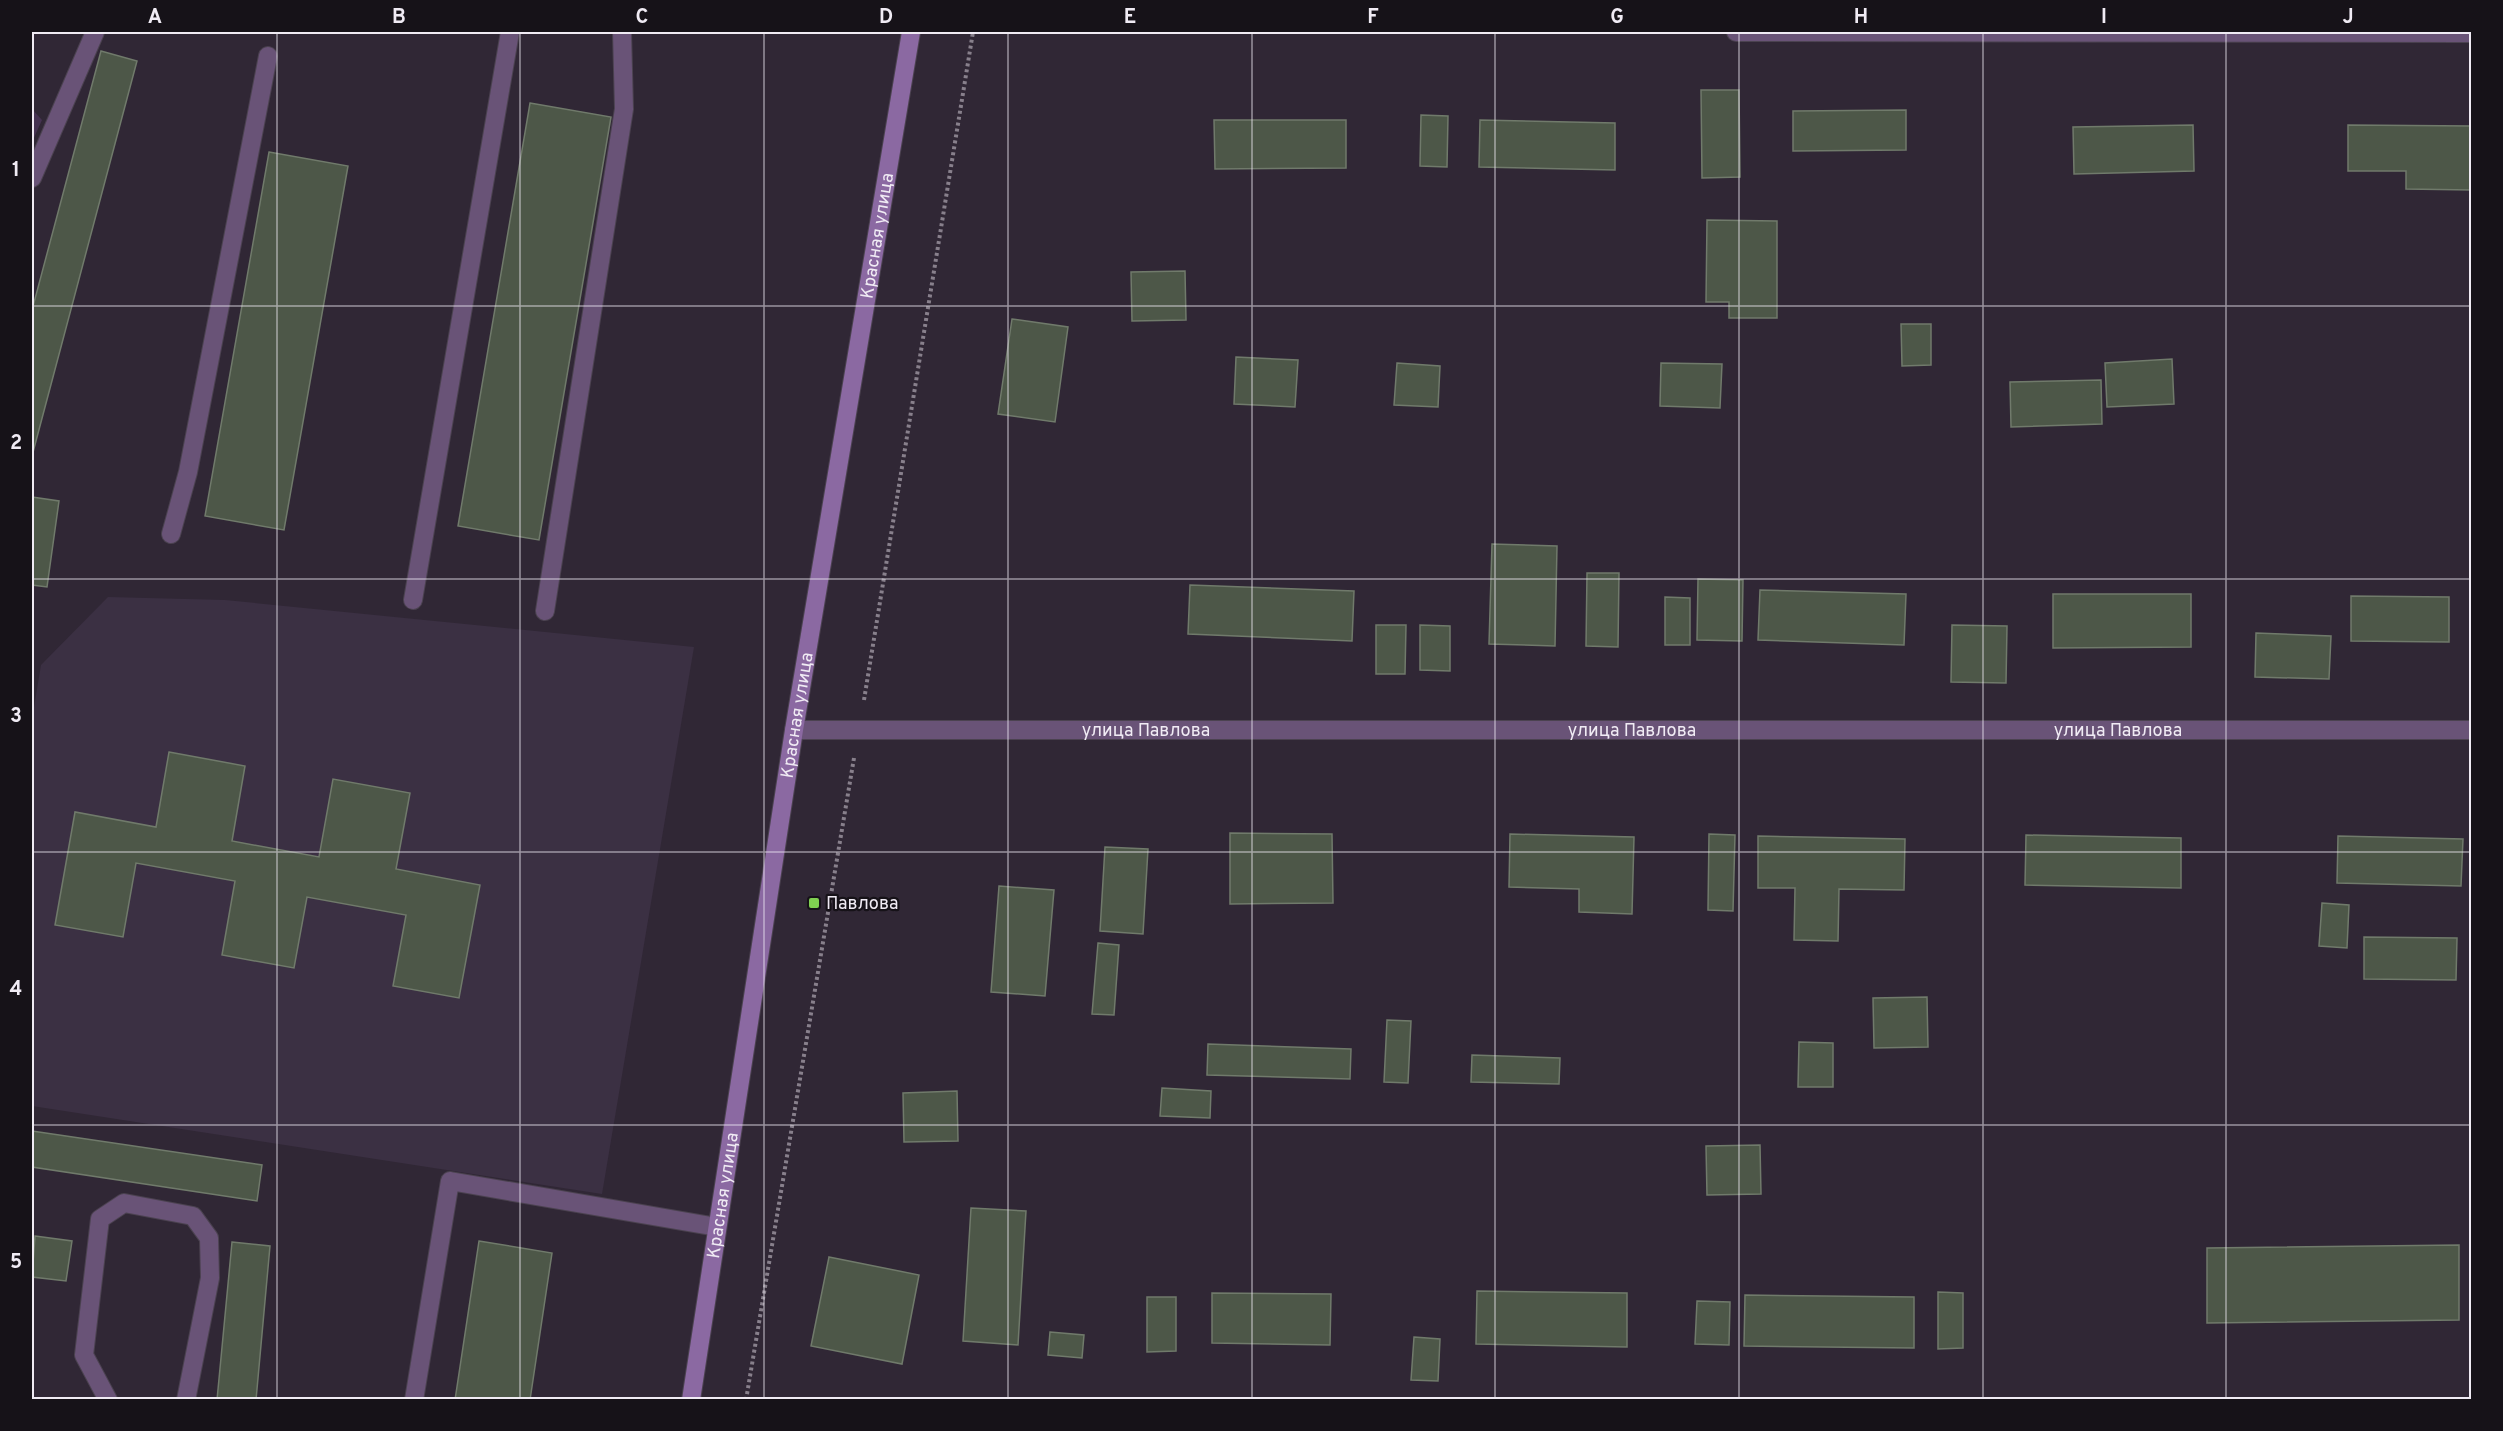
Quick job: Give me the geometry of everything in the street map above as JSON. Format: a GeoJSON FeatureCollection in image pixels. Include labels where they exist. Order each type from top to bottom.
{"type":"FeatureCollection","features":[{"type":"Feature","properties":{"kind":"street"},"geometry":{"type":"LineString","coordinates":[[32,178],[95,32]]}},
{"type":"Feature","properties":{"kind":"street"},"geometry":{"type":"LineString","coordinates":[[413,600],[510,32]]}},
{"type":"Feature","properties":{"kind":"street"},"geometry":{"type":"LineString","coordinates":[[545,611],[624,109],[622,32]]}},
{"type":"Feature","properties":{"kind":"street","name":"Красная улица"},"geometry":{"type":"LineString","coordinates":[[691,1400],[794,730],[911,32]]}},
{"type":"Feature","properties":{"kind":"street"},"geometry":{"type":"LineString","coordinates":[[1736,32],[2472,33]]}},
{"type":"Feature","properties":{"kind":"street"},"geometry":{"type":"LineString","coordinates":[[171,534],[188,472],[268,56]]}},
{"type":"Feature","properties":{"kind":"street","name":"улица Павлова"},"geometry":{"type":"LineString","coordinates":[[794,730],[2472,730]]}},
{"type":"Feature","properties":{"kind":"street"},"geometry":{"type":"LineString","coordinates":[[414,1400],[450,1181],[717,1227]]}},
{"type":"Feature","properties":{"kind":"street"},"geometry":{"type":"LineString","coordinates":[[108,1400],[84,1355],[100,1219],[124,1203],[193,1216],[209,1238],[210,1278],[186,1400]]}},
{"type":"Feature","properties":{"kind":"shaded area"},"geometry":{"type":"Polygon","coordinates":[[[32,109],[42,120],[32,142],[32,109]]]}},
{"type":"Feature","properties":{"kind":"shaded area"},"geometry":{"type":"Polygon","coordinates":[[[108,597],[225,600],[694,647],[602,1194],[32,1106],[32,719],[41,665],[108,597]]]}},
{"type":"Feature","properties":{"kind":"building"},"geometry":{"type":"Polygon","coordinates":[[[101,51],[137,61],[32,456],[32,310],[101,51]]]}},
{"type":"Feature","properties":{"kind":"building"},"geometry":{"type":"Polygon","coordinates":[[[1701,90],[1739,90],[1740,177],[1702,178],[1701,90]]]}},
{"type":"Feature","properties":{"kind":"building"},"geometry":{"type":"Polygon","coordinates":[[[530,103],[611,117],[539,540],[458,526],[530,103]]]}},
{"type":"Feature","properties":{"kind":"building"},"geometry":{"type":"Polygon","coordinates":[[[1906,110],[1906,150],[1793,151],[1793,111],[1906,110]]]}},
{"type":"Feature","properties":{"kind":"building"},"geometry":{"type":"Polygon","coordinates":[[[1421,115],[1448,116],[1447,167],[1420,166],[1421,115]]]}},
{"type":"Feature","properties":{"kind":"building"},"geometry":{"type":"Polygon","coordinates":[[[1214,120],[1346,120],[1346,168],[1215,169],[1214,120]]]}},
{"type":"Feature","properties":{"kind":"building"},"geometry":{"type":"Polygon","coordinates":[[[1480,120],[1615,123],[1615,170],[1479,167],[1480,120]]]}},
{"type":"Feature","properties":{"kind":"building"},"geometry":{"type":"Polygon","coordinates":[[[2193,125],[2194,171],[2074,174],[2073,127],[2193,125]]]}},
{"type":"Feature","properties":{"kind":"building"},"geometry":{"type":"Polygon","coordinates":[[[2348,125],[2472,126],[2472,190],[2406,189],[2406,171],[2348,171],[2348,125]]]}},
{"type":"Feature","properties":{"kind":"building"},"geometry":{"type":"Polygon","coordinates":[[[269,152],[348,166],[284,530],[205,516],[269,152]]]}},
{"type":"Feature","properties":{"kind":"building"},"geometry":{"type":"Polygon","coordinates":[[[1707,220],[1777,221],[1777,318],[1729,318],[1729,302],[1706,302],[1707,220]]]}},
{"type":"Feature","properties":{"kind":"building"},"geometry":{"type":"Polygon","coordinates":[[[1185,271],[1186,320],[1132,321],[1131,272],[1185,271]]]}},
{"type":"Feature","properties":{"kind":"building"},"geometry":{"type":"Polygon","coordinates":[[[1012,319],[1068,327],[1055,422],[998,414],[1012,319]]]}},
{"type":"Feature","properties":{"kind":"building"},"geometry":{"type":"Polygon","coordinates":[[[1901,324],[1931,324],[1931,365],[1902,366],[1901,324]]]}},
{"type":"Feature","properties":{"kind":"building"},"geometry":{"type":"Polygon","coordinates":[[[1236,357],[1298,360],[1295,407],[1234,404],[1236,357]]]}},
{"type":"Feature","properties":{"kind":"building"},"geometry":{"type":"Polygon","coordinates":[[[2172,359],[2174,404],[2107,407],[2105,363],[2172,359]]]}},
{"type":"Feature","properties":{"kind":"building"},"geometry":{"type":"Polygon","coordinates":[[[1397,363],[1440,366],[1438,407],[1394,405],[1397,363]]]}},
{"type":"Feature","properties":{"kind":"building"},"geometry":{"type":"Polygon","coordinates":[[[1661,363],[1722,364],[1720,408],[1660,406],[1661,363]]]}},
{"type":"Feature","properties":{"kind":"building"},"geometry":{"type":"Polygon","coordinates":[[[2101,380],[2102,424],[2011,427],[2010,382],[2101,380]]]}},
{"type":"Feature","properties":{"kind":"building"},"geometry":{"type":"Polygon","coordinates":[[[32,497],[59,501],[47,587],[32,585],[32,497]]]}},
{"type":"Feature","properties":{"kind":"building"},"geometry":{"type":"Polygon","coordinates":[[[1492,544],[1557,546],[1555,646],[1489,644],[1492,544]]]}},
{"type":"Feature","properties":{"kind":"building"},"geometry":{"type":"Polygon","coordinates":[[[1587,573],[1619,573],[1618,647],[1586,646],[1587,573]]]}},
{"type":"Feature","properties":{"kind":"building"},"geometry":{"type":"Polygon","coordinates":[[[1698,579],[1743,580],[1742,641],[1697,640],[1698,579]]]}},
{"type":"Feature","properties":{"kind":"building"},"geometry":{"type":"Polygon","coordinates":[[[1190,585],[1354,591],[1352,641],[1188,634],[1190,585]]]}},
{"type":"Feature","properties":{"kind":"building"},"geometry":{"type":"Polygon","coordinates":[[[1760,590],[1906,594],[1904,645],[1758,640],[1760,590]]]}},
{"type":"Feature","properties":{"kind":"building"},"geometry":{"type":"Polygon","coordinates":[[[2053,594],[2191,594],[2191,647],[2053,648],[2053,594]]]}},
{"type":"Feature","properties":{"kind":"building"},"geometry":{"type":"Polygon","coordinates":[[[2351,596],[2449,597],[2449,642],[2351,641],[2351,596]]]}},
{"type":"Feature","properties":{"kind":"building"},"geometry":{"type":"Polygon","coordinates":[[[1665,597],[1690,598],[1690,645],[1665,645],[1665,597]]]}},
{"type":"Feature","properties":{"kind":"building"},"geometry":{"type":"Polygon","coordinates":[[[1376,625],[1406,625],[1405,674],[1376,674],[1376,625]]]}},
{"type":"Feature","properties":{"kind":"building"},"geometry":{"type":"Polygon","coordinates":[[[1420,625],[1450,626],[1450,671],[1420,670],[1420,625]]]}},
{"type":"Feature","properties":{"kind":"building"},"geometry":{"type":"Polygon","coordinates":[[[1952,625],[2007,626],[2006,683],[1951,682],[1952,625]]]}},
{"type":"Feature","properties":{"kind":"building"},"geometry":{"type":"Polygon","coordinates":[[[2256,633],[2331,636],[2329,679],[2255,677],[2256,633]]]}},
{"type":"Feature","properties":{"kind":"building"},"geometry":{"type":"Polygon","coordinates":[[[169,752],[245,766],[232,841],[319,857],[333,779],[410,793],[396,869],[480,885],[459,998],[393,986],[406,915],[307,897],[294,968],[222,955],[235,881],[136,863],[123,937],[55,925],[75,812],[156,827],[169,752]]]}},
{"type":"Feature","properties":{"kind":"building"},"geometry":{"type":"Polygon","coordinates":[[[1230,833],[1332,834],[1333,903],[1230,904],[1230,833]]]}},
{"type":"Feature","properties":{"kind":"building"},"geometry":{"type":"Polygon","coordinates":[[[1510,834],[1634,837],[1632,914],[1579,912],[1579,889],[1509,887],[1510,834]]]}},
{"type":"Feature","properties":{"kind":"building"},"geometry":{"type":"Polygon","coordinates":[[[1709,834],[1735,835],[1733,911],[1708,910],[1709,834]]]}},
{"type":"Feature","properties":{"kind":"building"},"geometry":{"type":"Polygon","coordinates":[[[2026,835],[2181,838],[2181,888],[2025,885],[2026,835]]]}},
{"type":"Feature","properties":{"kind":"building"},"geometry":{"type":"Polygon","coordinates":[[[1758,836],[1905,839],[1904,890],[1839,889],[1838,941],[1794,940],[1795,888],[1758,888],[1758,836]]]}},
{"type":"Feature","properties":{"kind":"building"},"geometry":{"type":"Polygon","coordinates":[[[2338,836],[2463,839],[2461,886],[2337,883],[2338,836]]]}},
{"type":"Feature","properties":{"kind":"building"},"geometry":{"type":"Polygon","coordinates":[[[1105,847],[1148,849],[1143,934],[1100,931],[1105,847]]]}},
{"type":"Feature","properties":{"kind":"building"},"geometry":{"type":"Polygon","coordinates":[[[999,886],[1054,890],[1045,996],[991,992],[999,886]]]}},
{"type":"Feature","properties":{"kind":"building"},"geometry":{"type":"Polygon","coordinates":[[[2322,903],[2349,905],[2347,948],[2319,946],[2322,903]]]}},
{"type":"Feature","properties":{"kind":"building"},"geometry":{"type":"Polygon","coordinates":[[[2364,937],[2457,938],[2456,980],[2364,979],[2364,937]]]}},
{"type":"Feature","properties":{"kind":"building"},"geometry":{"type":"Polygon","coordinates":[[[1098,943],[1119,945],[1114,1015],[1092,1014],[1098,943]]]}},
{"type":"Feature","properties":{"kind":"building"},"geometry":{"type":"Polygon","coordinates":[[[1927,997],[1928,1047],[1874,1048],[1873,998],[1927,997]]]}},
{"type":"Feature","properties":{"kind":"building"},"geometry":{"type":"Polygon","coordinates":[[[1387,1020],[1411,1021],[1408,1083],[1384,1082],[1387,1020]]]}},
{"type":"Feature","properties":{"kind":"building"},"geometry":{"type":"Polygon","coordinates":[[[1799,1042],[1833,1043],[1833,1087],[1798,1087],[1799,1042]]]}},
{"type":"Feature","properties":{"kind":"building"},"geometry":{"type":"Polygon","coordinates":[[[1208,1044],[1351,1049],[1350,1079],[1207,1075],[1208,1044]]]}},
{"type":"Feature","properties":{"kind":"building"},"geometry":{"type":"Polygon","coordinates":[[[1472,1055],[1560,1058],[1559,1084],[1471,1082],[1472,1055]]]}},
{"type":"Feature","properties":{"kind":"building"},"geometry":{"type":"Polygon","coordinates":[[[1162,1088],[1211,1091],[1210,1118],[1160,1116],[1162,1088]]]}},
{"type":"Feature","properties":{"kind":"building"},"geometry":{"type":"Polygon","coordinates":[[[957,1091],[958,1141],[904,1142],[903,1093],[957,1091]]]}},
{"type":"Feature","properties":{"kind":"building"},"geometry":{"type":"Polygon","coordinates":[[[32,1131],[262,1165],[257,1201],[32,1167],[32,1131]]]}},
{"type":"Feature","properties":{"kind":"building"},"geometry":{"type":"Polygon","coordinates":[[[1760,1145],[1761,1194],[1707,1195],[1706,1146],[1760,1145]]]}},
{"type":"Feature","properties":{"kind":"building"},"geometry":{"type":"Polygon","coordinates":[[[971,1208],[1026,1211],[1018,1345],[963,1341],[971,1208]]]}},
{"type":"Feature","properties":{"kind":"building"},"geometry":{"type":"Polygon","coordinates":[[[35,1236],[72,1241],[66,1281],[32,1277],[35,1236]]]}},
{"type":"Feature","properties":{"kind":"building"},"geometry":{"type":"Polygon","coordinates":[[[479,1241],[552,1253],[530,1400],[455,1400],[479,1241]]]}},
{"type":"Feature","properties":{"kind":"building"},"geometry":{"type":"Polygon","coordinates":[[[232,1242],[270,1246],[256,1400],[217,1400],[232,1242]]]}},
{"type":"Feature","properties":{"kind":"building"},"geometry":{"type":"Polygon","coordinates":[[[2459,1245],[2459,1320],[2207,1323],[2207,1248],[2459,1245]]]}},
{"type":"Feature","properties":{"kind":"building"},"geometry":{"type":"Polygon","coordinates":[[[829,1257],[919,1275],[902,1364],[811,1346],[829,1257]]]}},
{"type":"Feature","properties":{"kind":"building"},"geometry":{"type":"Polygon","coordinates":[[[1477,1291],[1627,1293],[1627,1347],[1476,1344],[1477,1291]]]}},
{"type":"Feature","properties":{"kind":"building"},"geometry":{"type":"Polygon","coordinates":[[[1938,1292],[1963,1293],[1963,1348],[1938,1349],[1938,1292]]]}},
{"type":"Feature","properties":{"kind":"building"},"geometry":{"type":"Polygon","coordinates":[[[1212,1293],[1331,1294],[1330,1345],[1212,1343],[1212,1293]]]}},
{"type":"Feature","properties":{"kind":"building"},"geometry":{"type":"Polygon","coordinates":[[[1745,1295],[1914,1297],[1914,1348],[1744,1346],[1745,1295]]]}},
{"type":"Feature","properties":{"kind":"building"},"geometry":{"type":"Polygon","coordinates":[[[1147,1297],[1176,1297],[1176,1351],[1147,1352],[1147,1297]]]}},
{"type":"Feature","properties":{"kind":"building"},"geometry":{"type":"Polygon","coordinates":[[[1697,1301],[1730,1302],[1729,1345],[1695,1344],[1697,1301]]]}},
{"type":"Feature","properties":{"kind":"building"},"geometry":{"type":"Polygon","coordinates":[[[1050,1332],[1084,1335],[1082,1358],[1048,1355],[1050,1332]]]}},
{"type":"Feature","properties":{"kind":"building"},"geometry":{"type":"Polygon","coordinates":[[[1414,1337],[1440,1339],[1438,1381],[1411,1380],[1414,1337]]]}},
{"type":"Feature","properties":{"kind":"place","name":"Павлова"},"geometry":{"type":"Point","coordinates":[814,903]}}]}
